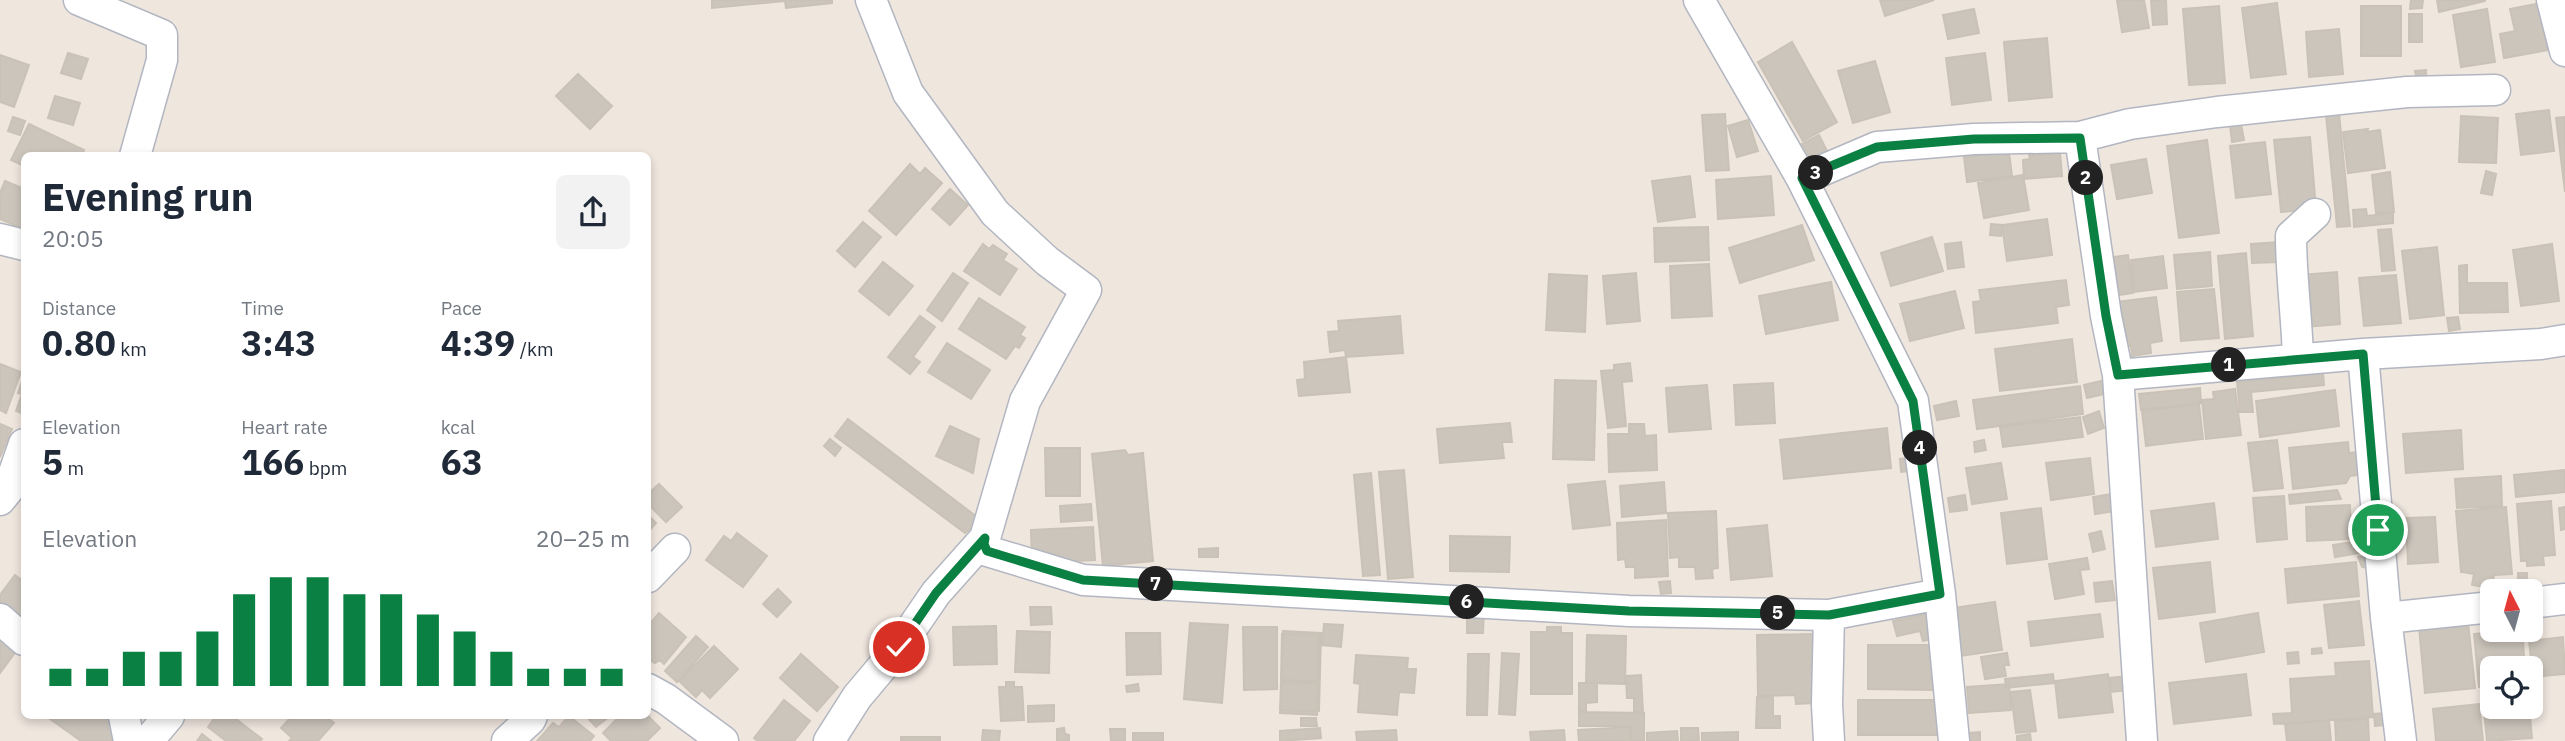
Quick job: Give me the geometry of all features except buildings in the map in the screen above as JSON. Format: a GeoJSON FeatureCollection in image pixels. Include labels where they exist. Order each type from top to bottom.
{"type":"FeatureCollection","features":[{"type":"Feature","properties":{"kind":"street"},"geometry":{"type":"LineString","coordinates":[[79,0],[162,35],[162,60],[136,152]]}},
{"type":"Feature","properties":{"kind":"street"},"geometry":{"type":"LineString","coordinates":[[871,0],[908,93],[995,214],[1047,261],[1086,290],[1025,401],[985,538],[987,551],[1083,580],[1629,611],[1829,615],[1940,594]]}},
{"type":"Feature","properties":{"kind":"street"},"geometry":{"type":"LineString","coordinates":[[1699,0],[1802,178],[1913,401],[1940,594],[1954,741]]}},
{"type":"Feature","properties":{"kind":"street"},"geometry":{"type":"LineString","coordinates":[[2552,0],[2565,51]]}},
{"type":"Feature","properties":{"kind":"street"},"geometry":{"type":"LineString","coordinates":[[1802,178],[1877,147],[1974,139],[2080,138],[2130,124],[2217,112],[2407,92],[2495,90]]}},
{"type":"Feature","properties":{"kind":"street"},"geometry":{"type":"LineString","coordinates":[[2080,138],[2106,316],[2118,375],[2142,741]]}},
{"type":"Feature","properties":{"kind":"street"},"geometry":{"type":"LineString","coordinates":[[2298,359],[2291,236],[2315,214]]}},
{"type":"Feature","properties":{"kind":"street"},"geometry":{"type":"LineString","coordinates":[[0,239],[21,244]]}},
{"type":"Feature","properties":{"kind":"street"},"geometry":{"type":"LineString","coordinates":[[2118,375],[2363,354],[2541,344],[2565,340]]}},
{"type":"Feature","properties":{"kind":"street"},"geometry":{"type":"LineString","coordinates":[[2363,354],[2386,618],[2401,741]]}},
{"type":"Feature","properties":{"kind":"street"},"geometry":{"type":"LineString","coordinates":[[8,493],[21,453]]}},
{"type":"Feature","properties":{"kind":"street"},"geometry":{"type":"LineString","coordinates":[[829,741],[858,697],[899,647],[936,593],[985,538]]}},
{"type":"Feature","properties":{"kind":"street"},"geometry":{"type":"LineString","coordinates":[[651,574],[675,549]]}},
{"type":"Feature","properties":{"kind":"street"},"geometry":{"type":"LineString","coordinates":[[2543,602],[2565,599]]}},
{"type":"Feature","properties":{"kind":"street"},"geometry":{"type":"LineString","coordinates":[[2386,618],[2480,608]]}},
{"type":"Feature","properties":{"kind":"street"},"geometry":{"type":"LineString","coordinates":[[1829,615],[1829,741]]}},
{"type":"Feature","properties":{"kind":"street"},"geometry":{"type":"LineString","coordinates":[[0,619],[21,637]]}},
{"type":"Feature","properties":{"kind":"street"},"geometry":{"type":"LineString","coordinates":[[651,691],[723,741]]}},
{"type":"Feature","properties":{"kind":"street"},"geometry":{"type":"LineString","coordinates":[[125,719],[129,741]]}},
{"type":"Feature","properties":{"kind":"street"},"geometry":{"type":"LineString","coordinates":[[148,741],[167,719]]}},
{"type":"Feature","properties":{"kind":"street"},"geometry":{"type":"LineString","coordinates":[[507,741],[530,719]]}},
{"type":"Feature","properties":{"kind":"route"},"geometry":{"type":"LineString","coordinates":[[899,647],[936,593],[985,538],[987,551],[1083,580],[1629,611],[1829,615],[1940,594],[1913,401],[1802,178],[1877,147],[1974,139],[2080,138],[2106,316],[2118,375],[2363,354],[2378,530]]}}]}
